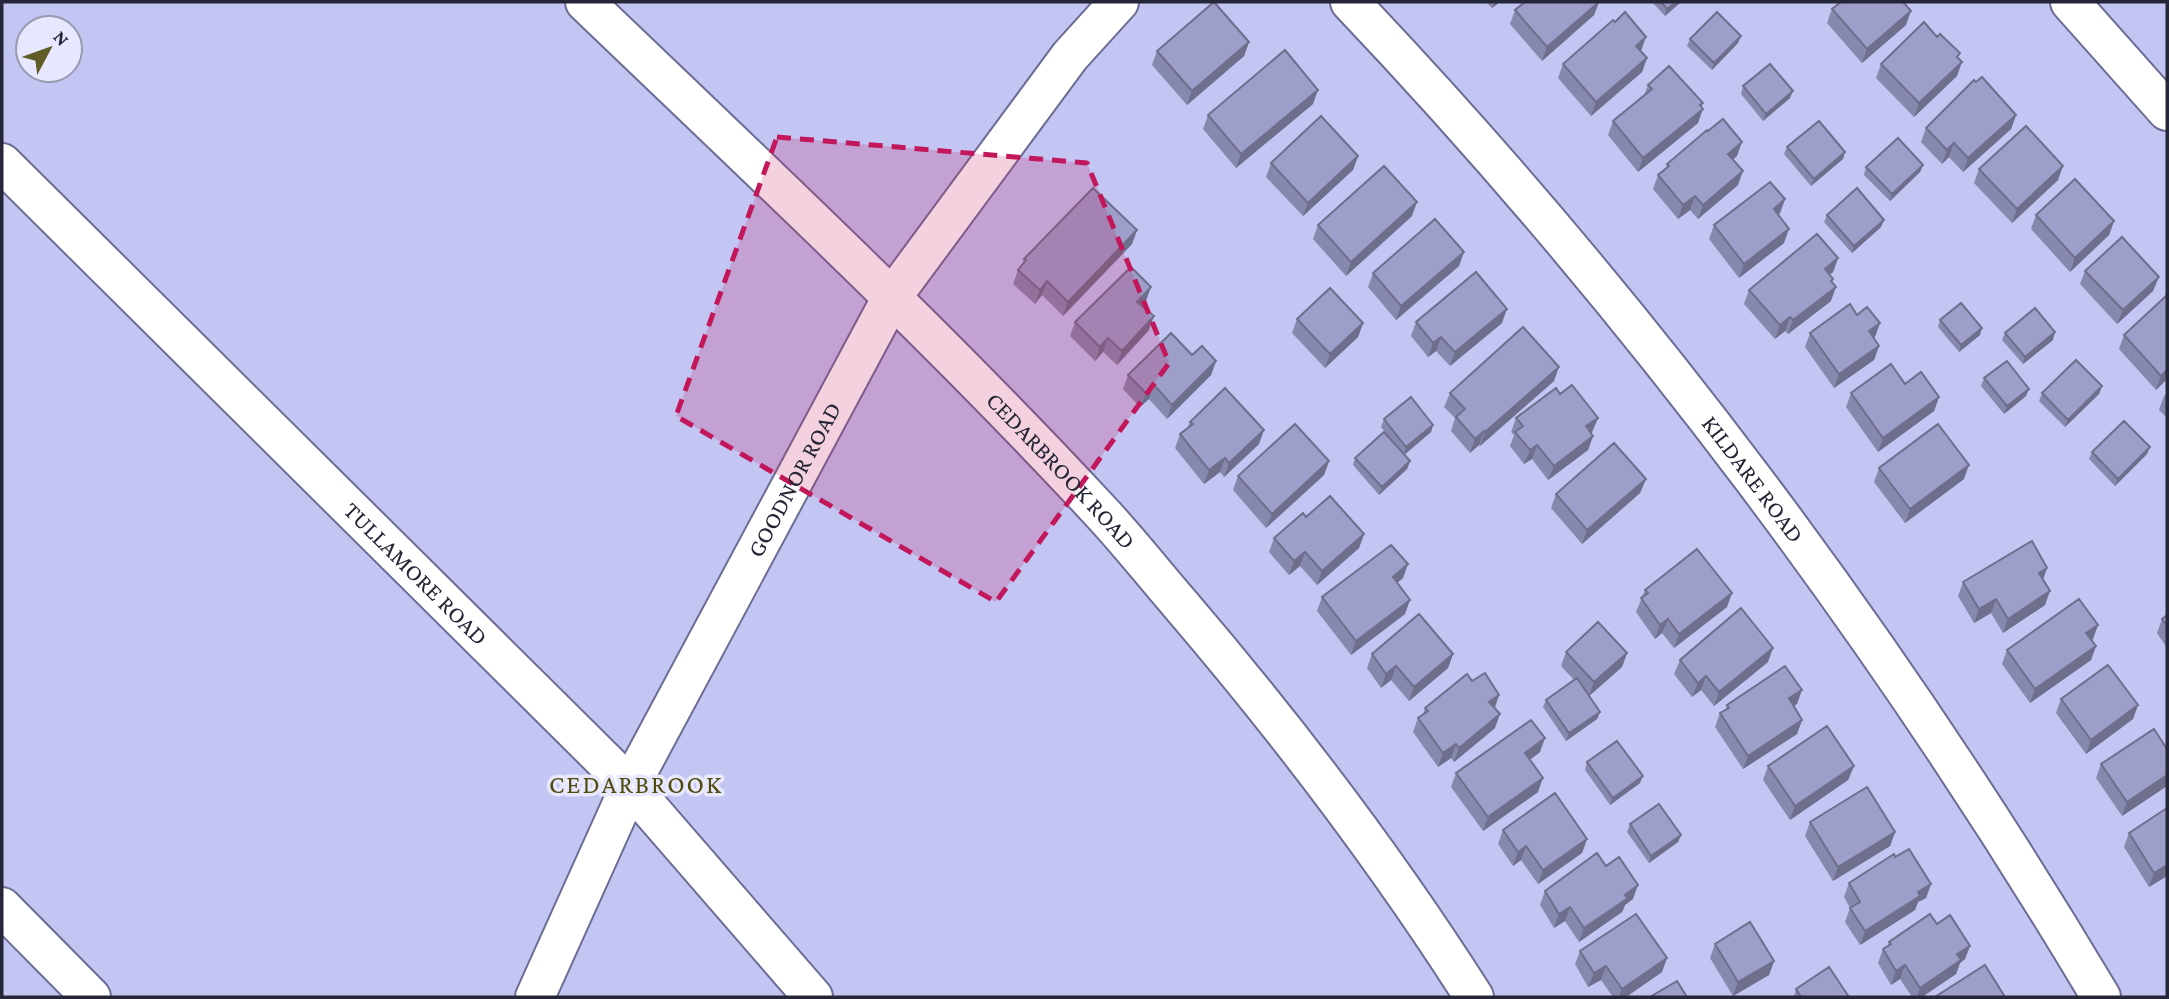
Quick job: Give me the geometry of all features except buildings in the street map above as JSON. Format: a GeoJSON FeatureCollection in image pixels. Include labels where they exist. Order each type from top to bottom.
{"type":"FeatureCollection","features":[{"type":"Feature","properties":{"kind":"street","name":"CEDARBROOK ROAD"},"geometry":{"type":"LineString","coordinates":[[585,2],[892,297],[1102,513],[1222,653],[1322,778],[1436,937],[1474,997]]}},
{"type":"Feature","properties":{"kind":"street","name":"GOODNOR ROAD"},"geometry":{"type":"LineString","coordinates":[[535,997],[630,786],[892,297],[1070,56],[1119,2]]}},
{"type":"Feature","properties":{"kind":"street","name":"KILDARE ROAD"},"geometry":{"type":"LineString","coordinates":[[1350,2],[1523,193],[1682,387],[1796,535],[1973,791],[2101,997]]}},
{"type":"Feature","properties":{"kind":"street"},"geometry":{"type":"LineString","coordinates":[[2070,2],[2167,111]]}},
{"type":"Feature","properties":{"kind":"street","name":"TULLAMORE ROAD"},"geometry":{"type":"LineString","coordinates":[[2,163],[630,786],[813,997]]}},
{"type":"Feature","properties":{"kind":"street"},"geometry":{"type":"LineString","coordinates":[[2,907],[91,997]]}},
{"type":"Feature","properties":{"kind":"highlighted area"},"geometry":{"type":"Polygon","coordinates":[[[777,137],[1087,163],[1169,363],[996,602],[676,416],[777,137]]]}},
{"type":"Feature","properties":{"kind":"district","name":"CEDARBROOK"},"geometry":{"type":"Point","coordinates":[636,784]}}]}
